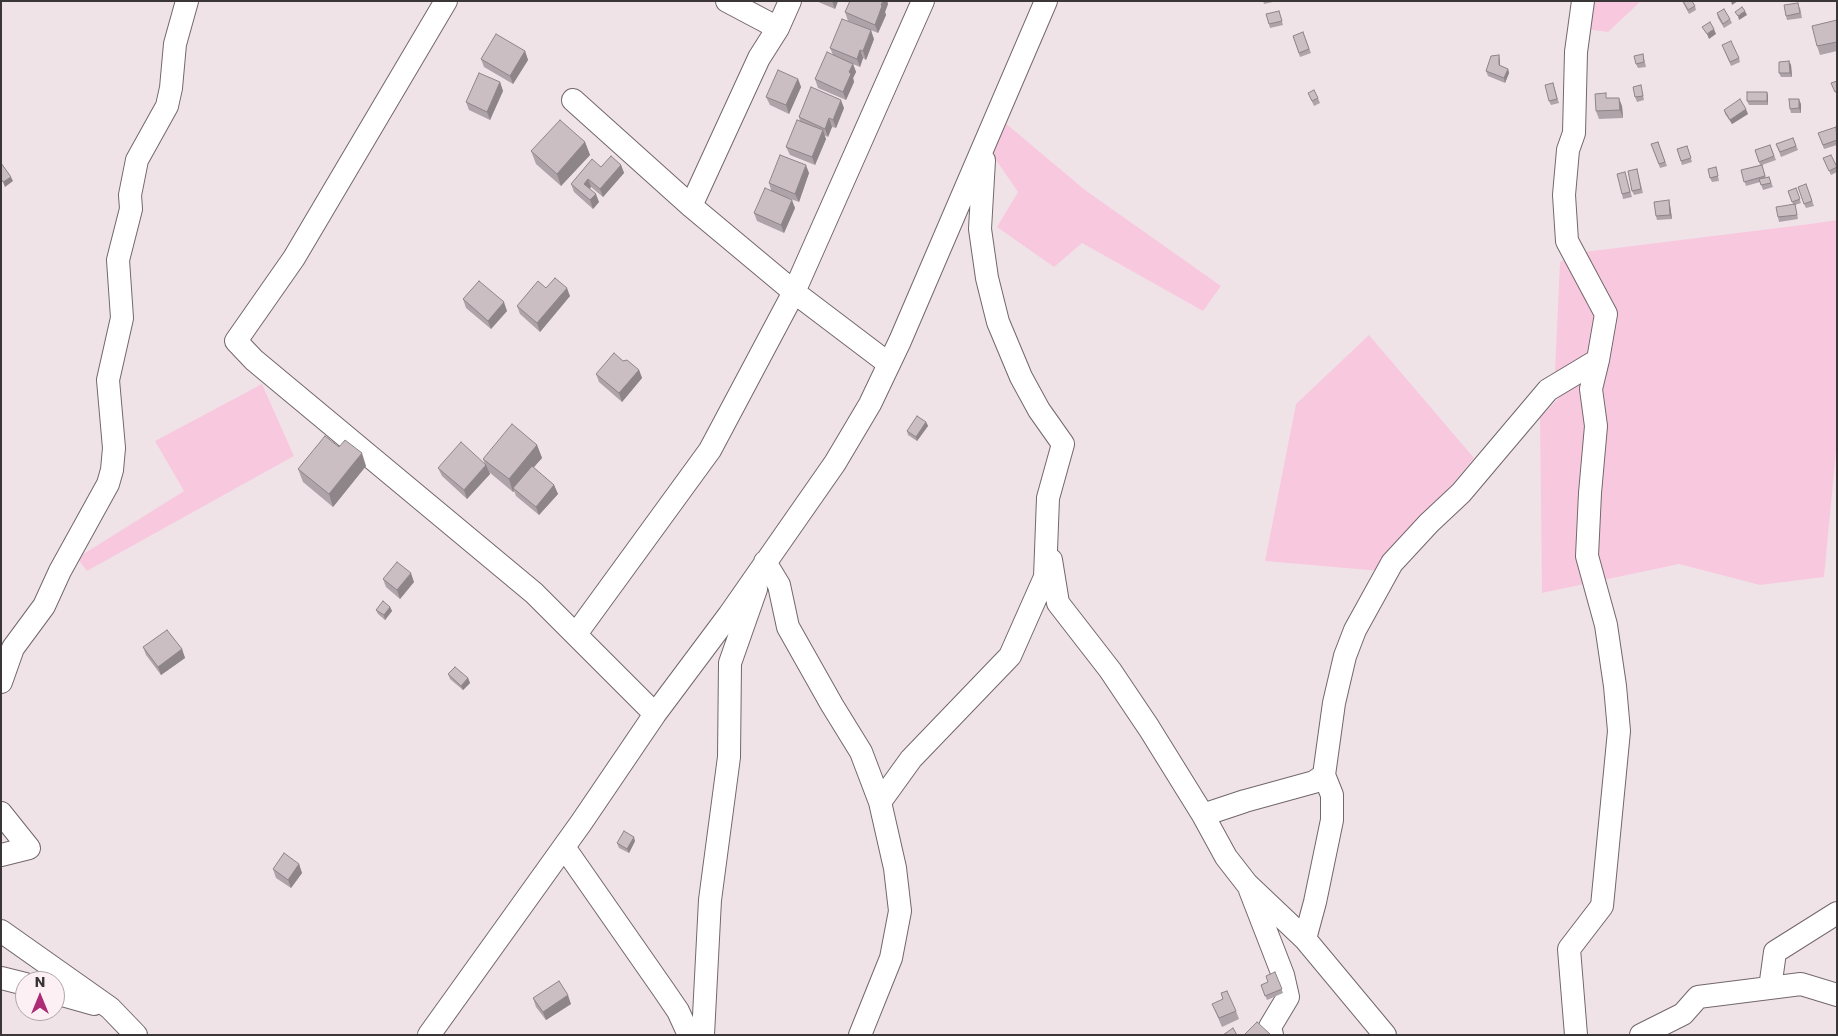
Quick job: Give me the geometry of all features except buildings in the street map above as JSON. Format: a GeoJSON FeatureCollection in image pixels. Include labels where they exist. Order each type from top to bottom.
{"type":"FeatureCollection","features":[{"type":"Feature","properties":{"kind":"street"},"geometry":{"type":"LineString","coordinates":[[1,682],[13,648],[44,606],[60,571],[108,484],[112,470],[114,448],[108,380],[122,318],[118,260],[131,210],[130,195],[137,160],[167,106],[171,88],[175,44],[187,1]]}},
{"type":"Feature","properties":{"kind":"street"},"geometry":{"type":"LineString","coordinates":[[446,1],[294,258],[236,341],[254,360],[534,593],[655,714]]}},
{"type":"Feature","properties":{"kind":"street"},"geometry":{"type":"LineString","coordinates":[[727,1],[778,28]]}},
{"type":"Feature","properties":{"kind":"street"},"geometry":{"type":"LineString","coordinates":[[691,206],[760,58],[778,28],[790,1]]}},
{"type":"Feature","properties":{"kind":"street"},"geometry":{"type":"LineString","coordinates":[[576,634],[710,450],[794,292],[923,1]]}},
{"type":"Feature","properties":{"kind":"street"},"geometry":{"type":"LineString","coordinates":[[429,1035],[564,847],[655,714],[729,615],[835,463],[870,404],[889,364],[1046,1]]}},
{"type":"Feature","properties":{"kind":"street"},"geometry":{"type":"LineString","coordinates":[[1576,1035],[1569,949],[1602,906],[1619,731],[1615,686],[1606,625],[1587,556],[1596,426],[1591,389],[1606,314],[1567,241],[1565,204],[1568,150],[1574,133],[1576,52],[1583,1]]}},
{"type":"Feature","properties":{"kind":"street"},"geometry":{"type":"LineString","coordinates":[[573,100],[691,206],[794,292],[889,364]]}},
{"type":"Feature","properties":{"kind":"street"},"geometry":{"type":"LineString","coordinates":[[880,802],[911,759],[1010,656],[1045,577],[1048,498],[1063,444],[1039,410],[1021,377],[998,322],[987,278],[980,229],[985,144]]}},
{"type":"Feature","properties":{"kind":"street"},"geometry":{"type":"LineString","coordinates":[[1304,939],[1315,902],[1332,820],[1332,795],[1324,775],[1334,703],[1345,656],[1356,630],[1392,562],[1461,492],[1548,390],[1598,360]]}},
{"type":"Feature","properties":{"kind":"street"},"geometry":{"type":"LineString","coordinates":[[1046,530],[1058,603],[1110,670],[1149,728],[1203,815],[1226,857],[1247,884],[1304,939],[1385,1035]]}},
{"type":"Feature","properties":{"kind":"street"},"geometry":{"type":"LineString","coordinates":[[765,562],[779,585],[788,627],[861,752],[880,802],[895,868],[900,912],[891,958],[860,1035]]}},
{"type":"Feature","properties":{"kind":"street"},"geometry":{"type":"LineString","coordinates":[[703,1035],[710,900],[729,757],[730,663],[765,562]]}},
{"type":"Feature","properties":{"kind":"street"},"geometry":{"type":"LineString","coordinates":[[1203,815],[1314,782],[1324,775]]}},
{"type":"Feature","properties":{"kind":"street"},"geometry":{"type":"LineString","coordinates":[[1,813],[29,848],[1,854]]}},
{"type":"Feature","properties":{"kind":"street"},"geometry":{"type":"LineString","coordinates":[[564,847],[673,1004],[689,1035]]}},
{"type":"Feature","properties":{"kind":"street"},"geometry":{"type":"LineString","coordinates":[[1247,884],[1283,975],[1288,998],[1270,1027],[1272,1035]]}},
{"type":"Feature","properties":{"kind":"street"},"geometry":{"type":"LineString","coordinates":[[1770,988],[1775,952],[1837,913]]}},
{"type":"Feature","properties":{"kind":"street"},"geometry":{"type":"LineString","coordinates":[[1,931],[110,1008],[136,1035]]}},
{"type":"Feature","properties":{"kind":"street"},"geometry":{"type":"LineString","coordinates":[[1,978],[15,982]]}},
{"type":"Feature","properties":{"kind":"street"},"geometry":{"type":"LineString","coordinates":[[1641,1035],[1683,1014],[1698,997],[1801,984],[1837,995]]}},
{"type":"Feature","properties":{"kind":"street"},"geometry":{"type":"LineString","coordinates":[[65,996],[110,1008]]}},
{"type":"Feature","properties":{"kind":"shaded area"},"geometry":{"type":"Polygon","coordinates":[[[1574,1],[1641,1],[1608,32],[1571,27],[1574,1]]]}},
{"type":"Feature","properties":{"kind":"shaded area"},"geometry":{"type":"Polygon","coordinates":[[[997,116],[1085,190],[1221,286],[1203,311],[1082,243],[1054,267],[997,227],[1018,192],[985,144],[997,116]]]}},
{"type":"Feature","properties":{"kind":"shaded area"},"geometry":{"type":"Polygon","coordinates":[[[1837,220],[1837,441],[1824,577],[1760,585],[1679,564],[1542,593],[1540,418],[1566,390],[1555,370],[1560,262],[1576,253],[1837,220]]]}},
{"type":"Feature","properties":{"kind":"shaded area"},"geometry":{"type":"Polygon","coordinates":[[[1369,335],[1474,458],[1380,571],[1265,561],[1296,404],[1369,335]]]}},
{"type":"Feature","properties":{"kind":"shaded area"},"geometry":{"type":"Polygon","coordinates":[[[262,384],[294,456],[87,571],[77,558],[184,491],[155,441],[262,384]]]}}]}
